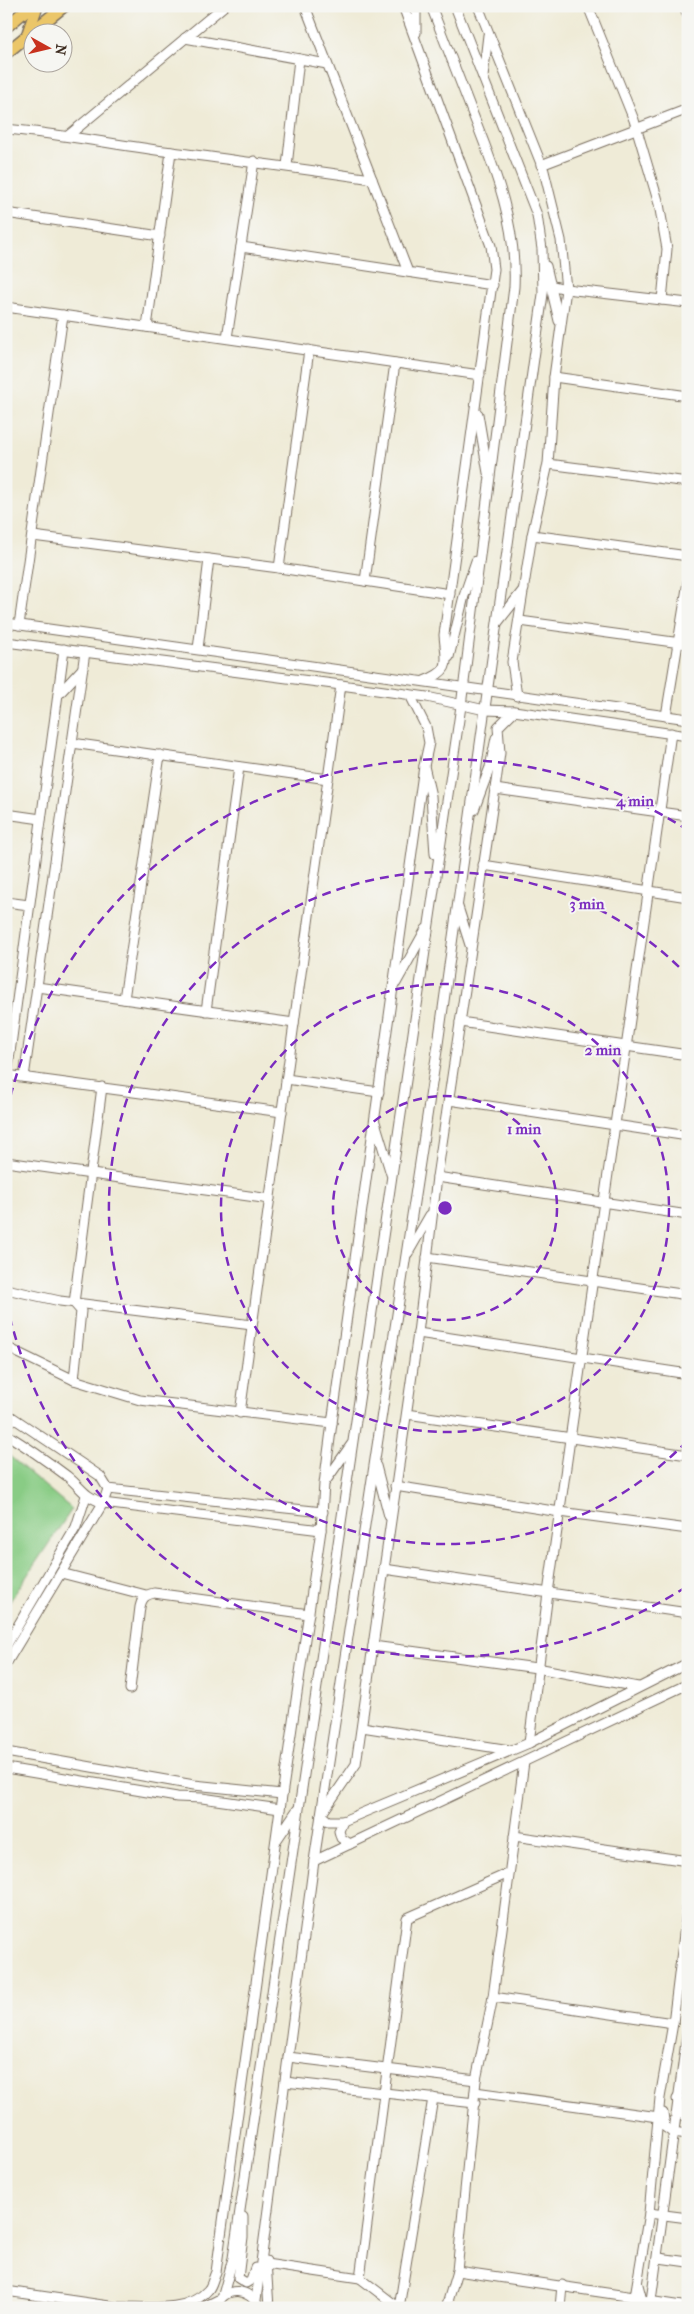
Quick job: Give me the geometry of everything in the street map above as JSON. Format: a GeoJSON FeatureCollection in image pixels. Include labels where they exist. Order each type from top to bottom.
{"type":"FeatureCollection","features":[{"type":"Feature","properties":{"kind":"main road"},"geometry":{"type":"LineString","coordinates":[[6,27],[31,6]]}},
{"type":"Feature","properties":{"kind":"main road"},"geometry":{"type":"LineString","coordinates":[[33,22],[37,6]]}},
{"type":"Feature","properties":{"kind":"main road"},"geometry":{"type":"LineString","coordinates":[[44,22],[64,6]]}},
{"type":"Feature","properties":{"kind":"main road"},"geometry":{"type":"LineString","coordinates":[[6,53],[22,40]]}},
{"type":"Feature","properties":{"kind":"street"},"geometry":{"type":"LineString","coordinates":[[6,11],[7,6]]}},
{"type":"Feature","properties":{"kind":"street"},"geometry":{"type":"LineString","coordinates":[[69,135],[224,6]]}},
{"type":"Feature","properties":{"kind":"street"},"geometry":{"type":"LineString","coordinates":[[305,6],[408,272]]}},
{"type":"Feature","properties":{"kind":"street"},"geometry":{"type":"LineString","coordinates":[[403,6],[492,246],[493,285],[444,635],[446,665]]}},
{"type":"Feature","properties":{"kind":"street"},"geometry":{"type":"LineString","coordinates":[[416,6],[416,39]]}},
{"type":"Feature","properties":{"kind":"street"},"geometry":{"type":"LineString","coordinates":[[219,2301],[233,2258],[461,706],[505,372],[516,264],[506,206],[495,169],[431,6]]}},
{"type":"Feature","properties":{"kind":"street"},"geometry":{"type":"LineString","coordinates":[[455,6],[537,215],[542,249],[561,329]]}},
{"type":"Feature","properties":{"kind":"street"},"geometry":{"type":"LineString","coordinates":[[478,6],[541,164],[561,240],[566,289],[554,377],[548,464],[532,535],[520,621],[512,662],[518,696]]}},
{"type":"Feature","properties":{"kind":"street"},"geometry":{"type":"LineString","coordinates":[[588,6],[637,129],[659,204],[667,249],[662,300]]}},
{"type":"Feature","properties":{"kind":"street"},"geometry":{"type":"LineString","coordinates":[[684,6],[688,16]]}},
{"type":"Feature","properties":{"kind":"street"},"geometry":{"type":"LineString","coordinates":[[483,80],[488,33]]}},
{"type":"Feature","properties":{"kind":"street"},"geometry":{"type":"LineString","coordinates":[[186,38],[327,64]]}},
{"type":"Feature","properties":{"kind":"street"},"geometry":{"type":"LineString","coordinates":[[287,166],[299,59]]}},
{"type":"Feature","properties":{"kind":"street"},"geometry":{"type":"LineString","coordinates":[[541,164],[688,109]]}},
{"type":"Feature","properties":{"kind":"street"},"geometry":{"type":"LineString","coordinates":[[6,129],[69,135],[171,152],[254,161],[372,179]]}},
{"type":"Feature","properties":{"kind":"street"},"geometry":{"type":"LineString","coordinates":[[147,327],[171,152]]}},
{"type":"Feature","properties":{"kind":"street"},"geometry":{"type":"LineString","coordinates":[[227,338],[254,161]]}},
{"type":"Feature","properties":{"kind":"street"},"geometry":{"type":"LineString","coordinates":[[6,213],[160,236]]}},
{"type":"Feature","properties":{"kind":"street"},"geometry":{"type":"LineString","coordinates":[[241,246],[493,285]]}},
{"type":"Feature","properties":{"kind":"street"},"geometry":{"type":"LineString","coordinates":[[258,2304],[267,2216],[314,1861],[406,1258],[498,622],[542,294],[542,249]]}},
{"type":"Feature","properties":{"kind":"street"},"geometry":{"type":"LineString","coordinates":[[550,286],[688,303]]}},
{"type":"Feature","properties":{"kind":"street"},"geometry":{"type":"LineString","coordinates":[[6,306],[480,375]]}},
{"type":"Feature","properties":{"kind":"street"},"geometry":{"type":"LineString","coordinates":[[19,625],[63,315]]}},
{"type":"Feature","properties":{"kind":"street"},"geometry":{"type":"LineString","coordinates":[[279,568],[308,350]]}},
{"type":"Feature","properties":{"kind":"street"},"geometry":{"type":"LineString","coordinates":[[365,581],[395,363]]}},
{"type":"Feature","properties":{"kind":"street"},"geometry":{"type":"LineString","coordinates":[[554,377],[688,396]]}},
{"type":"Feature","properties":{"kind":"street"},"geometry":{"type":"LineString","coordinates":[[476,404],[490,483]]}},
{"type":"Feature","properties":{"kind":"street"},"geometry":{"type":"LineString","coordinates":[[548,464],[688,482]]}},
{"type":"Feature","properties":{"kind":"street"},"geometry":{"type":"LineString","coordinates":[[532,535],[688,556]]}},
{"type":"Feature","properties":{"kind":"street"},"geometry":{"type":"LineString","coordinates":[[33,536],[279,568],[450,594]]}},
{"type":"Feature","properties":{"kind":"street"},"geometry":{"type":"LineString","coordinates":[[424,681],[440,674],[446,665],[464,596],[482,542]]}},
{"type":"Feature","properties":{"kind":"street"},"geometry":{"type":"LineString","coordinates":[[198,649],[209,559]]}},
{"type":"Feature","properties":{"kind":"street"},"geometry":{"type":"LineString","coordinates":[[666,716],[683,644],[688,582]]}},
{"type":"Feature","properties":{"kind":"street"},"geometry":{"type":"LineString","coordinates":[[498,622],[524,589]]}},
{"type":"Feature","properties":{"kind":"street"},"geometry":{"type":"LineString","coordinates":[[520,621],[683,644]]}},
{"type":"Feature","properties":{"kind":"street"},"geometry":{"type":"LineString","coordinates":[[6,623],[688,719]]}},
{"type":"Feature","properties":{"kind":"street"},"geometry":{"type":"LineString","coordinates":[[6,642],[341,685],[410,695],[485,710],[514,710],[688,736]]}},
{"type":"Feature","properties":{"kind":"street"},"geometry":{"type":"LineString","coordinates":[[64,649],[6,1074],[282,1112]]}},
{"type":"Feature","properties":{"kind":"street"},"geometry":{"type":"LineString","coordinates":[[24,1077],[85,652]]}},
{"type":"Feature","properties":{"kind":"street"},"geometry":{"type":"LineString","coordinates":[[57,695],[83,668]]}},
{"type":"Feature","properties":{"kind":"street"},"geometry":{"type":"LineString","coordinates":[[240,1413],[341,685]]}},
{"type":"Feature","properties":{"kind":"street"},"geometry":{"type":"LineString","coordinates":[[209,2289],[216,2272],[282,1794],[322,1530],[324,1484],[332,1423],[424,766],[429,742],[426,727],[410,695]]}},
{"type":"Feature","properties":{"kind":"street"},"geometry":{"type":"LineString","coordinates":[[467,828],[490,767],[498,726],[514,710]]}},
{"type":"Feature","properties":{"kind":"street"},"geometry":{"type":"LineString","coordinates":[[321,1815],[356,1764],[407,1414],[436,1177],[449,1100],[482,865],[496,789],[500,753],[498,726]]}},
{"type":"Feature","properties":{"kind":"street"},"geometry":{"type":"LineString","coordinates":[[529,1743],[548,1593],[671,733]]}},
{"type":"Feature","properties":{"kind":"street"},"geometry":{"type":"LineString","coordinates":[[72,743],[328,779]]}},
{"type":"Feature","properties":{"kind":"street"},"geometry":{"type":"LineString","coordinates":[[124,999],[160,755]]}},
{"type":"Feature","properties":{"kind":"street"},"geometry":{"type":"LineString","coordinates":[[424,766],[432,796],[436,874]]}},
{"type":"Feature","properties":{"kind":"street"},"geometry":{"type":"LineString","coordinates":[[206,1011],[239,767]]}},
{"type":"Feature","properties":{"kind":"street"},"geometry":{"type":"LineString","coordinates":[[496,789],[688,816]]}},
{"type":"Feature","properties":{"kind":"street"},"geometry":{"type":"LineString","coordinates":[[6,814],[41,819]]}},
{"type":"Feature","properties":{"kind":"street"},"geometry":{"type":"LineString","coordinates":[[482,865],[688,896]]}},
{"type":"Feature","properties":{"kind":"street"},"geometry":{"type":"LineString","coordinates":[[6,902],[29,905]]}},
{"type":"Feature","properties":{"kind":"street"},"geometry":{"type":"LineString","coordinates":[[457,905],[471,947]]}},
{"type":"Feature","properties":{"kind":"street"},"geometry":{"type":"LineString","coordinates":[[393,988],[428,925]]}},
{"type":"Feature","properties":{"kind":"street"},"geometry":{"type":"LineString","coordinates":[[37,987],[294,1023]]}},
{"type":"Feature","properties":{"kind":"street"},"geometry":{"type":"LineString","coordinates":[[460,1022],[688,1056]]}},
{"type":"Feature","properties":{"kind":"street"},"geometry":{"type":"LineString","coordinates":[[286,1079],[379,1092]]}},
{"type":"Feature","properties":{"kind":"street"},"geometry":{"type":"LineString","coordinates":[[74,1303],[102,1088]]}},
{"type":"Feature","properties":{"kind":"street"},"geometry":{"type":"LineString","coordinates":[[449,1100],[688,1136]]}},
{"type":"Feature","properties":{"kind":"street"},"geometry":{"type":"LineString","coordinates":[[374,1119],[392,1176]]}},
{"type":"Feature","properties":{"kind":"street"},"geometry":{"type":"LineString","coordinates":[[6,1162],[90,1172],[270,1199]]}},
{"type":"Feature","properties":{"kind":"street"},"geometry":{"type":"LineString","coordinates":[[436,1177],[688,1215]]}},
{"type":"Feature","properties":{"kind":"street"},"geometry":{"type":"LineString","coordinates":[[406,1258],[432,1211]]}},
{"type":"Feature","properties":{"kind":"street"},"geometry":{"type":"LineString","coordinates":[[427,1256],[688,1295]]}},
{"type":"Feature","properties":{"kind":"street"},"geometry":{"type":"LineString","coordinates":[[6,1289],[74,1303],[252,1325]]}},
{"type":"Feature","properties":{"kind":"street"},"geometry":{"type":"LineString","coordinates":[[74,1303],[82,1311],[74,1380]]}},
{"type":"Feature","properties":{"kind":"street"},"geometry":{"type":"LineString","coordinates":[[418,1333],[582,1356],[688,1374]]}},
{"type":"Feature","properties":{"kind":"street"},"geometry":{"type":"LineString","coordinates":[[6,1347],[74,1380],[140,1400],[332,1423]]}},
{"type":"Feature","properties":{"kind":"street"},"geometry":{"type":"LineString","coordinates":[[6,1413],[100,1476],[108,1489]]}},
{"type":"Feature","properties":{"kind":"street"},"geometry":{"type":"LineString","coordinates":[[407,1414],[688,1454]]}},
{"type":"Feature","properties":{"kind":"street"},"geometry":{"type":"LineString","coordinates":[[6,1434],[69,1478],[86,1496],[103,1503],[322,1530]]}},
{"type":"Feature","properties":{"kind":"street"},"geometry":{"type":"LineString","coordinates":[[324,1484],[352,1443]]}},
{"type":"Feature","properties":{"kind":"street"},"geometry":{"type":"LineString","coordinates":[[375,1462],[390,1521]]}},
{"type":"Feature","properties":{"kind":"street"},"geometry":{"type":"LineString","coordinates":[[395,1486],[560,1512],[688,1529]]}},
{"type":"Feature","properties":{"kind":"street"},"geometry":{"type":"LineString","coordinates":[[6,1664],[103,1503],[108,1489]]}},
{"type":"Feature","properties":{"kind":"street"},"geometry":{"type":"LineString","coordinates":[[108,1489],[324,1512]]}},
{"type":"Feature","properties":{"kind":"street"},"geometry":{"type":"LineString","coordinates":[[6,1646],[76,1527],[86,1496]]}},
{"type":"Feature","properties":{"kind":"street"},"geometry":{"type":"LineString","coordinates":[[384,1569],[688,1613]]}},
{"type":"Feature","properties":{"kind":"street"},"geometry":{"type":"LineString","coordinates":[[61,1573],[146,1595],[154,1593],[309,1614]]}},
{"type":"Feature","properties":{"kind":"street"},"geometry":{"type":"LineString","coordinates":[[130,1689],[141,1600],[146,1595]]}},
{"type":"Feature","properties":{"kind":"street"},"geometry":{"type":"LineString","coordinates":[[373,1646],[538,1668],[638,1687]]}},
{"type":"Feature","properties":{"kind":"street"},"geometry":{"type":"LineString","coordinates":[[321,1815],[328,1821],[343,1821],[529,1743],[688,1663]]}},
{"type":"Feature","properties":{"kind":"street"},"geometry":{"type":"LineString","coordinates":[[314,1861],[688,1684]]}},
{"type":"Feature","properties":{"kind":"street"},"geometry":{"type":"LineString","coordinates":[[362,1727],[512,1750]]}},
{"type":"Feature","properties":{"kind":"street"},"geometry":{"type":"LineString","coordinates":[[6,1752],[194,1785],[282,1794]]}},
{"type":"Feature","properties":{"kind":"street"},"geometry":{"type":"LineString","coordinates":[[446,2308],[457,2271],[476,2080],[493,1997],[524,1762]]}},
{"type":"Feature","properties":{"kind":"street"},"geometry":{"type":"LineString","coordinates":[[6,1768],[177,1797],[202,1798],[280,1809]]}},
{"type":"Feature","properties":{"kind":"street"},"geometry":{"type":"LineString","coordinates":[[275,1844],[299,1808]]}},
{"type":"Feature","properties":{"kind":"street"},"geometry":{"type":"LineString","coordinates":[[343,1821],[339,1831],[341,1838],[350,1844]]}},
{"type":"Feature","properties":{"kind":"street"},"geometry":{"type":"LineString","coordinates":[[514,1836],[688,1861]]}},
{"type":"Feature","properties":{"kind":"street"},"geometry":{"type":"LineString","coordinates":[[360,2278],[407,1918],[509,1873]]}},
{"type":"Feature","properties":{"kind":"street"},"geometry":{"type":"LineString","coordinates":[[633,2308],[649,2213],[660,2098],[673,2023],[688,1902]]}},
{"type":"Feature","properties":{"kind":"street"},"geometry":{"type":"LineString","coordinates":[[493,1997],[673,2023]]}},
{"type":"Feature","properties":{"kind":"street"},"geometry":{"type":"LineString","coordinates":[[651,2305],[659,2258],[676,2099],[688,2028]]}},
{"type":"Feature","properties":{"kind":"street"},"geometry":{"type":"LineString","coordinates":[[288,2057],[476,2080]]}},
{"type":"Feature","properties":{"kind":"street"},"geometry":{"type":"LineString","coordinates":[[284,2082],[475,2104]]}},
{"type":"Feature","properties":{"kind":"street"},"geometry":{"type":"LineString","coordinates":[[475,2092],[659,2117]]}},
{"type":"Feature","properties":{"kind":"street"},"geometry":{"type":"LineString","coordinates":[[266,2264],[360,2278],[399,2308],[433,2098]]}},
{"type":"Feature","properties":{"kind":"street"},"geometry":{"type":"LineString","coordinates":[[660,2098],[665,2127],[672,2132],[688,2134]]}},
{"type":"Feature","properties":{"kind":"street"},"geometry":{"type":"LineString","coordinates":[[676,2099],[683,2115],[688,2117]]}},
{"type":"Feature","properties":{"kind":"street"},"geometry":{"type":"LineString","coordinates":[[231,2155],[243,2187],[243,2237],[238,2278],[246,2283],[251,2280],[267,2216]]}},
{"type":"Feature","properties":{"kind":"street"},"geometry":{"type":"LineString","coordinates":[[649,2213],[688,2218]]}},
{"type":"Feature","properties":{"kind":"street"},"geometry":{"type":"LineString","coordinates":[[267,2216],[266,2264],[269,2308]]}},
{"type":"Feature","properties":{"kind":"street"},"geometry":{"type":"LineString","coordinates":[[6,2291],[122,2308],[162,2307],[183,2304],[200,2298],[216,2283],[233,2258]]}},
{"type":"Feature","properties":{"kind":"street"},"geometry":{"type":"LineString","coordinates":[[659,2258],[688,2262]]}},
{"type":"Feature","properties":{"kind":"street"},"geometry":{"type":"LineString","coordinates":[[457,2271],[634,2297]]}},
{"type":"Feature","properties":{"kind":"street"},"geometry":{"type":"LineString","coordinates":[[637,2283],[642,2300],[651,2305],[688,2307]]}},
{"type":"Feature","properties":{"kind":"street"},"geometry":{"type":"LineString","coordinates":[[560,2308],[562,2285]]}},
{"type":"Feature","properties":{"kind":"street"},"geometry":{"type":"LineString","coordinates":[[202,2308],[219,2301],[235,2290],[247,2292],[258,2304]]}},
{"type":"Feature","properties":{"kind":"green space"},"geometry":{"type":"Polygon","coordinates":[[[6,1453],[72,1509],[6,1607],[6,1453]]]}}]}
